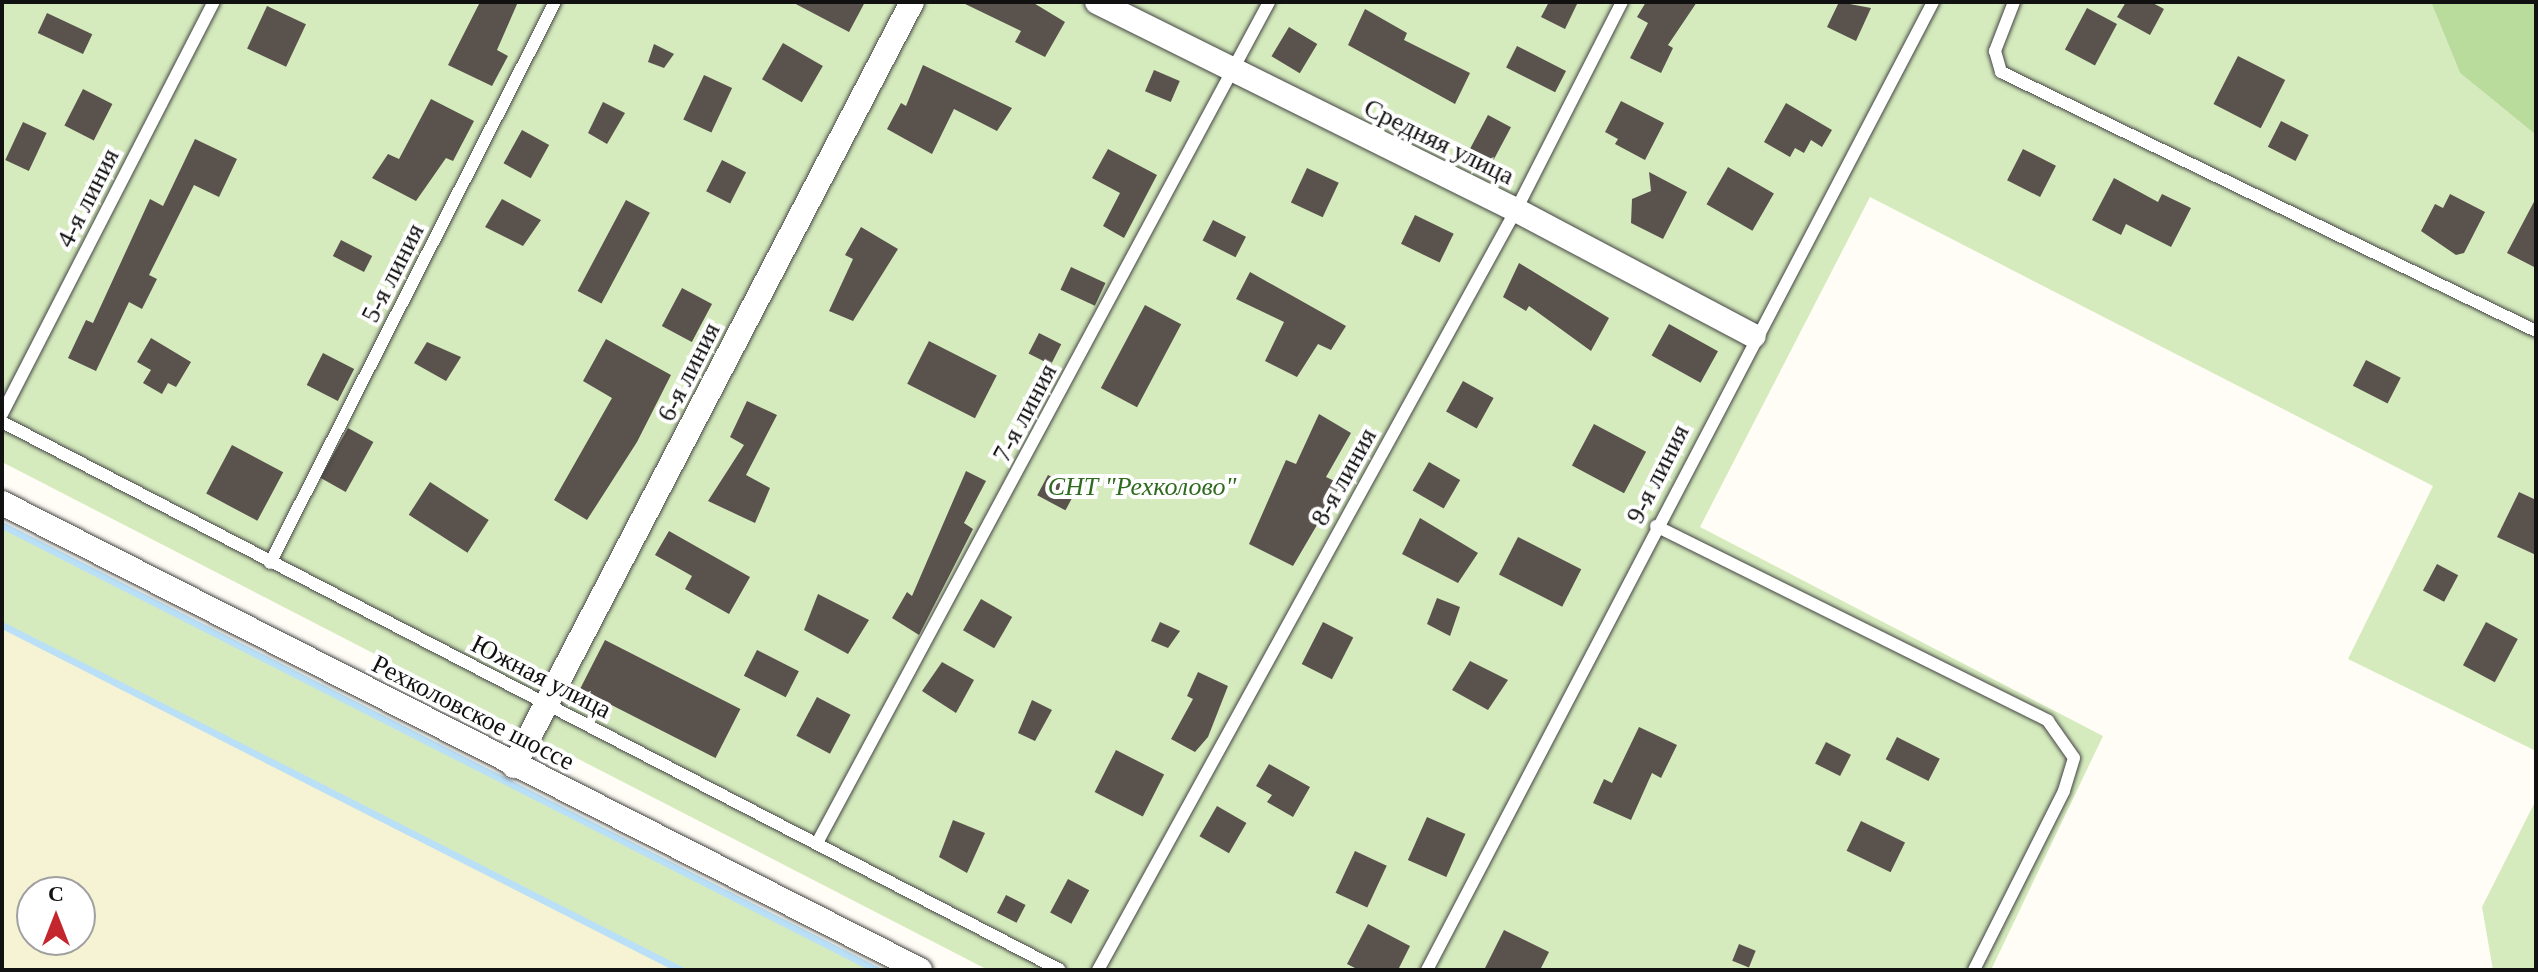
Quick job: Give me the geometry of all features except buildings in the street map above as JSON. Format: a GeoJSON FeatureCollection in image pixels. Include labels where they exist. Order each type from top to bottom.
{"type":"FeatureCollection","features":[{"type":"Feature","properties":{"kind":"street","name":"6-я линия"},"geometry":{"type":"LineString","coordinates":[[514,766],[912,2]]}},
{"type":"Feature","properties":{"kind":"street","name":"Средняя улица"},"geometry":{"type":"LineString","coordinates":[[1097,2],[1234,73],[1516,210],[1754,336]]}},
{"type":"Feature","properties":{"kind":"street","name":"Рехколовское шоссе"},"geometry":{"type":"LineString","coordinates":[[2,503],[920,970]]}},
{"type":"Feature","properties":{"kind":"lane","name":"4-я линия"},"geometry":{"type":"LineString","coordinates":[[2,414],[214,2]]}},
{"type":"Feature","properties":{"kind":"lane","name":"5-я линия"},"geometry":{"type":"LineString","coordinates":[[270,563],[555,2]]}},
{"type":"Feature","properties":{"kind":"lane","name":"7-я линия"},"geometry":{"type":"LineString","coordinates":[[817,843],[1234,73],[1269,2]]}},
{"type":"Feature","properties":{"kind":"lane","name":"8-я линия"},"geometry":{"type":"LineString","coordinates":[[1098,970],[1516,210],[1622,2]]}},
{"type":"Feature","properties":{"kind":"lane","name":"9-я линия"},"geometry":{"type":"LineString","coordinates":[[1427,970],[1754,336],[1933,2]]}},
{"type":"Feature","properties":{"kind":"lane"},"geometry":{"type":"LineString","coordinates":[[2014,2],[1995,51],[2001,72],[2536,331]]}},
{"type":"Feature","properties":{"kind":"lane","name":"Южная улица"},"geometry":{"type":"LineString","coordinates":[[2,422],[1060,970]]}},
{"type":"Feature","properties":{"kind":"lane"},"geometry":{"type":"LineString","coordinates":[[1656,526],[2048,721],[2074,758],[2071,769],[1974,970]]}},
{"type":"Feature","properties":{"kind":"shaded area"},"geometry":{"type":"Polygon","coordinates":[[[2,625],[681,970],[2,970],[2,625]]]}},
{"type":"Feature","properties":{"kind":"green space","name":"СНТ \"Рехколово\""},"geometry":{"type":"Polygon","coordinates":[[[2,2],[2431,2],[2460,73],[2536,135],[2536,751],[2348,659],[2433,486],[1870,197],[1700,527],[2103,736],[1991,970],[988,970],[2,462],[2,2]]]}},
{"type":"Feature","properties":{"kind":"green space"},"geometry":{"type":"Polygon","coordinates":[[[2431,2],[2536,2],[2536,135],[2460,73],[2431,2]]]}},
{"type":"Feature","properties":{"kind":"green space"},"geometry":{"type":"Polygon","coordinates":[[[2,525],[877,970],[681,970],[2,625],[2,525]]]}},
{"type":"Feature","properties":{"kind":"green space"},"geometry":{"type":"Polygon","coordinates":[[[2536,800],[2536,970],[2493,970],[2482,907],[2536,800]]]}},
{"type":"Feature","properties":{"kind":"waterway"},"geometry":{"type":"LineString","coordinates":[[2,525],[877,970]]}},
{"type":"Feature","properties":{"kind":"waterway"},"geometry":{"type":"LineString","coordinates":[[2,625],[681,970]]}}]}
